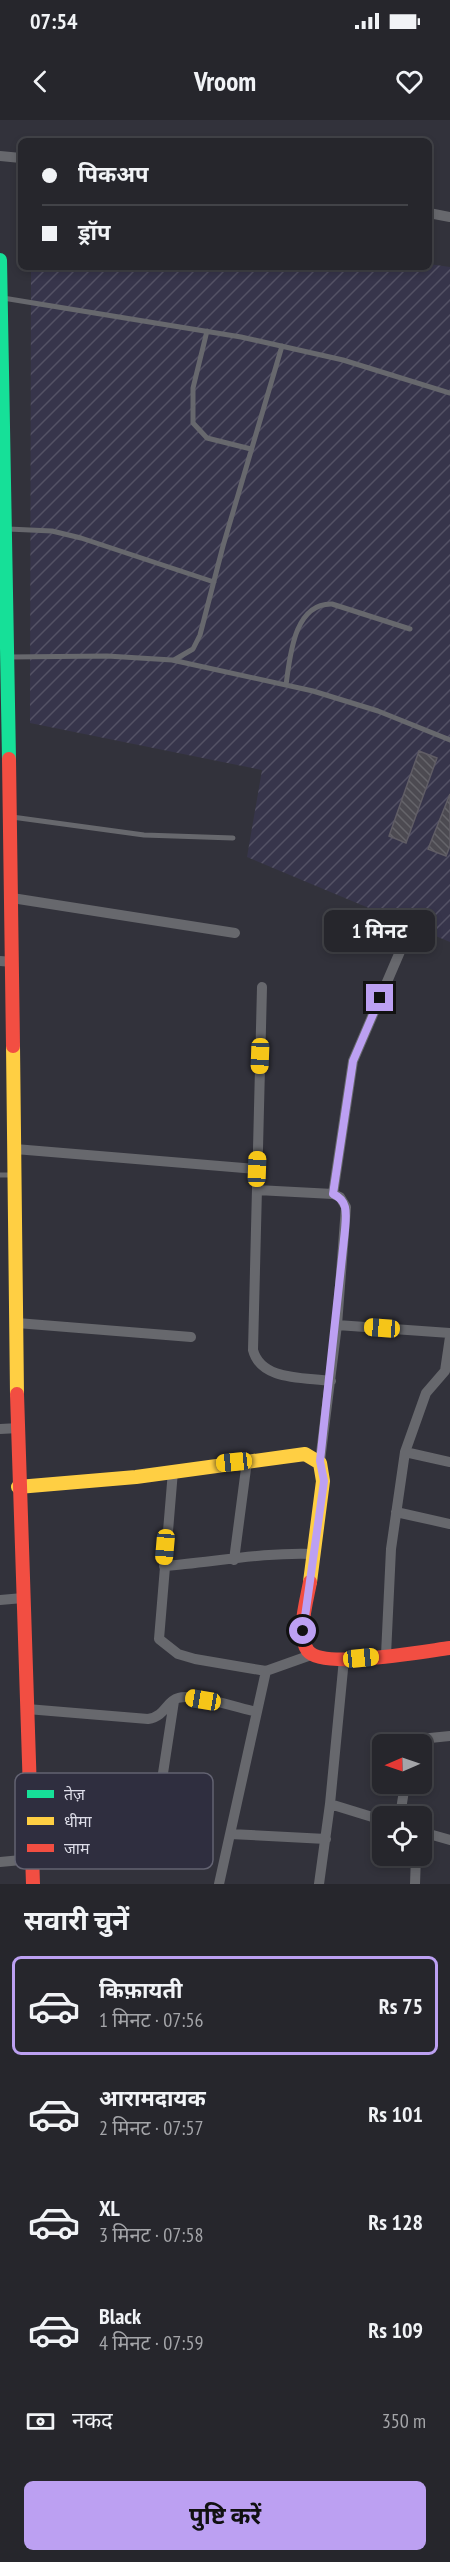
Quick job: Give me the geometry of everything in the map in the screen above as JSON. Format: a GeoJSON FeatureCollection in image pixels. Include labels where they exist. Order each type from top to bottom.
{"type":"FeatureCollection","features":[{"type":"Feature","properties":{"kind":"main road"},"geometry":{"type":"LineString","coordinates":[[0,260],[6,529],[4,581],[8,657],[5,720],[10,817],[5,853],[12,898],[6,962],[16,1175],[18,1487],[30,1773]]}},
{"type":"Feature","properties":{"kind":"main road"},"geometry":{"type":"LineString","coordinates":[[18,1487],[173,1471],[305,1454],[320,1461],[324,1481],[303,1631],[305,1645],[311,1655],[322,1659],[344,1659],[450,1648]]}},
{"type":"Feature","properties":{"kind":"main road"},"geometry":{"type":"LineString","coordinates":[[32,1869],[33,1884]]}},
{"type":"Feature","properties":{"kind":"street"},"geometry":{"type":"LineString","coordinates":[[0,156],[18,158]]}},
{"type":"Feature","properties":{"kind":"street"},"geometry":{"type":"LineString","coordinates":[[432,214],[450,217]]}},
{"type":"Feature","properties":{"kind":"street"},"geometry":{"type":"LineString","coordinates":[[12,898],[235,933]]}},
{"type":"Feature","properties":{"kind":"street"},"geometry":{"type":"LineString","coordinates":[[333,1194],[353,1061],[408,933]]}},
{"type":"Feature","properties":{"kind":"street"},"geometry":{"type":"LineString","coordinates":[[262,987],[253,1332],[256,1360],[272,1372],[331,1381]]}},
{"type":"Feature","properties":{"kind":"street"},"geometry":{"type":"LineString","coordinates":[[15,1149],[257,1169]]}},
{"type":"Feature","properties":{"kind":"street"},"geometry":{"type":"LineString","coordinates":[[257,1190],[333,1194],[343,1201],[346,1214],[337,1325],[320,1461]]}},
{"type":"Feature","properties":{"kind":"street"},"geometry":{"type":"LineString","coordinates":[[17,1323],[191,1337]]}},
{"type":"Feature","properties":{"kind":"street"},"geometry":{"type":"LineString","coordinates":[[337,1325],[450,1335],[445,1377],[426,1393],[405,1452],[391,1549],[386,1655]]}},
{"type":"Feature","properties":{"kind":"street"},"geometry":{"type":"LineString","coordinates":[[0,1429],[19,1428]]}},
{"type":"Feature","properties":{"kind":"street"},"geometry":{"type":"LineString","coordinates":[[405,1452],[450,1462]]}},
{"type":"Feature","properties":{"kind":"street"},"geometry":{"type":"LineString","coordinates":[[234,1560],[247,1461]]}},
{"type":"Feature","properties":{"kind":"street"},"geometry":{"type":"LineString","coordinates":[[173,1471],[159,1639],[165,1646],[195,1659],[266,1671],[311,1655]]}},
{"type":"Feature","properties":{"kind":"street"},"geometry":{"type":"LineString","coordinates":[[396,1512],[450,1524]]}},
{"type":"Feature","properties":{"kind":"street"},"geometry":{"type":"LineString","coordinates":[[164,1566],[234,1560],[277,1553],[314,1554]]}},
{"type":"Feature","properties":{"kind":"street"},"geometry":{"type":"LineString","coordinates":[[0,1600],[23,1598]]}},
{"type":"Feature","properties":{"kind":"street"},"geometry":{"type":"LineString","coordinates":[[320,1884],[344,1659]]}},
{"type":"Feature","properties":{"kind":"street"},"geometry":{"type":"LineString","coordinates":[[219,1884],[266,1671]]}},
{"type":"Feature","properties":{"kind":"street"},"geometry":{"type":"LineString","coordinates":[[27,1709],[148,1719],[157,1717],[165,1711],[174,1699],[187,1698],[257,1712]]}},
{"type":"Feature","properties":{"kind":"street"},"geometry":{"type":"LineString","coordinates":[[163,1773],[174,1699]]}},
{"type":"Feature","properties":{"kind":"street"},"geometry":{"type":"LineString","coordinates":[[432,1738],[450,1737]]}},
{"type":"Feature","properties":{"kind":"street"},"geometry":{"type":"LineString","coordinates":[[330,1804],[372,1817]]}},
{"type":"Feature","properties":{"kind":"street"},"geometry":{"type":"LineString","coordinates":[[230,1834],[326,1839]]}},
{"type":"Feature","properties":{"kind":"street"},"geometry":{"type":"LineString","coordinates":[[432,1835],[450,1840]]}},
{"type":"Feature","properties":{"kind":"street"},"geometry":{"type":"LineString","coordinates":[[0,1862],[15,1861]]}},
{"type":"Feature","properties":{"kind":"street"},"geometry":{"type":"LineString","coordinates":[[415,1884],[416,1866]]}},
{"type":"Feature","properties":{"kind":"lane"},"geometry":{"type":"LineString","coordinates":[[0,298],[207,331],[282,346],[343,360],[450,393]]}},
{"type":"Feature","properties":{"kind":"lane"},"geometry":{"type":"LineString","coordinates":[[207,331],[193,388],[193,423],[207,438],[251,449]]}},
{"type":"Feature","properties":{"kind":"lane"},"geometry":{"type":"LineString","coordinates":[[172,660],[186,654],[196,644],[282,346]]}},
{"type":"Feature","properties":{"kind":"lane"},"geometry":{"type":"LineString","coordinates":[[6,529],[52,531],[81,538],[214,582]]}},
{"type":"Feature","properties":{"kind":"lane"},"geometry":{"type":"LineString","coordinates":[[286,685],[291,649],[301,622],[312,608],[321,604],[332,604],[410,629]]}},
{"type":"Feature","properties":{"kind":"lane"},"geometry":{"type":"LineString","coordinates":[[8,657],[107,656],[172,660],[286,685],[378,711],[450,740]]}},
{"type":"Feature","properties":{"kind":"lane"},"geometry":{"type":"LineString","coordinates":[[10,817],[144,835],[233,837]]}},
{"type":"Feature","properties":{"kind":"lane"},"geometry":{"type":"LineString","coordinates":[[0,1175],[16,1175]]}},
{"type":"Feature","properties":{"kind":"shaded area"},"geometry":{"type":"Polygon","coordinates":[[[432,264],[450,267],[450,942],[247,857],[262,770],[30,723],[31,270],[432,270],[432,264]]]}},
{"type":"Feature","properties":{"kind":"building"},"geometry":{"type":"Polygon","coordinates":[[[419,751],[437,758],[406,843],[389,836],[419,751]]]}},
{"type":"Feature","properties":{"kind":"building"},"geometry":{"type":"Polygon","coordinates":[[[450,794],[450,846],[446,856],[428,849],[450,794]]]}},
{"type":"Feature","properties":{"kind":"traffic: fast"},"geometry":{"type":"LineString","coordinates":[[0,260],[9,759]]}},
{"type":"Feature","properties":{"kind":"traffic: slow"},"geometry":{"type":"LineString","coordinates":[[13,1046],[17,1394]]}},
{"type":"Feature","properties":{"kind":"traffic: slow"},"geometry":{"type":"LineString","coordinates":[[18,1487],[136,1477],[305,1454],[320,1463],[323,1481],[310,1582]]}},
{"type":"Feature","properties":{"kind":"traffic: jam"},"geometry":{"type":"LineString","coordinates":[[9,759],[13,1046]]}},
{"type":"Feature","properties":{"kind":"traffic: jam"},"geometry":{"type":"LineString","coordinates":[[17,1394],[29,1773]]}},
{"type":"Feature","properties":{"kind":"traffic: jam"},"geometry":{"type":"LineString","coordinates":[[310,1582],[303,1617],[303,1636],[308,1651],[317,1656],[333,1659],[376,1658],[450,1648]]}},
{"type":"Feature","properties":{"kind":"traffic: jam"},"geometry":{"type":"LineString","coordinates":[[33,1869],[33,1884]]}},
{"type":"Feature","properties":{"kind":"route"},"geometry":{"type":"LineString","coordinates":[[303,1631],[324,1481],[324,1469],[320,1461],[330,1395],[345,1230],[346,1207],[340,1197],[333,1194],[353,1061],[380,998]]}}]}
